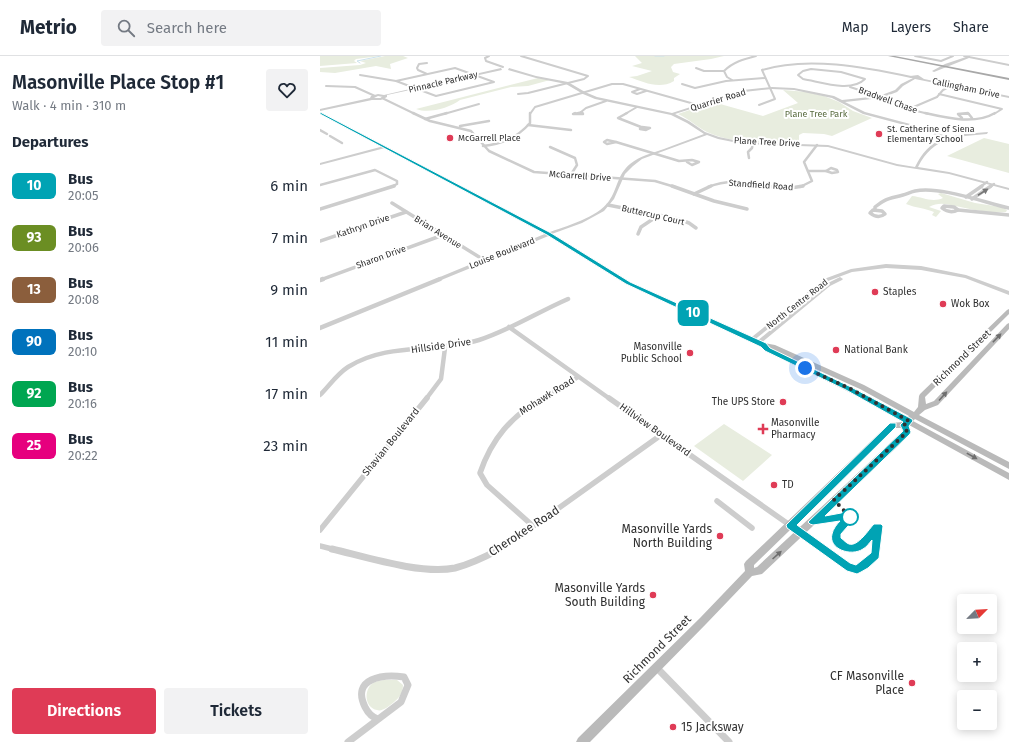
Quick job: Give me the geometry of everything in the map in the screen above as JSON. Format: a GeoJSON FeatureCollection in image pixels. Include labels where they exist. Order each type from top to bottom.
{"type":"FeatureCollection","features":[{"type":"Feature","properties":{"kind":"main road"},"geometry":{"type":"LineString","coordinates":[[890,56],[1009,79]]}},
{"type":"Feature","properties":{"kind":"main road"},"geometry":{"type":"LineString","coordinates":[[320,112],[549,234],[628,283],[751,340],[761,344],[773,346],[862,387],[1009,466]]}},
{"type":"Feature","properties":{"kind":"main road","name":"Richmond Street"},"geometry":{"type":"LineString","coordinates":[[922,408],[922,396],[1009,311]]}},
{"type":"Feature","properties":{"kind":"main road","name":"Richmond Street"},"geometry":{"type":"LineString","coordinates":[[750,572],[749,564],[893,425],[907,423],[922,408],[936,403],[1009,325]]}},
{"type":"Feature","properties":{"kind":"main road"},"geometry":{"type":"LineString","coordinates":[[761,344],[768,350],[849,388],[907,423],[1009,477]]}},
{"type":"Feature","properties":{"kind":"main road","name":"Richmond Street"},"geometry":{"type":"LineString","coordinates":[[582,742],[657,668],[750,572],[759,571],[907,432],[907,423]]}},
{"type":"Feature","properties":{"kind":"street"},"geometry":{"type":"LineString","coordinates":[[489,56],[485,58],[485,60],[502,68]]}},
{"type":"Feature","properties":{"kind":"street"},"geometry":{"type":"LineString","coordinates":[[518,94],[568,83],[588,76],[523,56]]}},
{"type":"Feature","properties":{"kind":"street"},"geometry":{"type":"LineString","coordinates":[[696,68],[704,71],[724,71],[730,65],[756,56]]}},
{"type":"Feature","properties":{"kind":"street"},"geometry":{"type":"LineString","coordinates":[[915,56],[940,61],[952,56]]}},
{"type":"Feature","properties":{"kind":"street"},"geometry":{"type":"LineString","coordinates":[[964,56],[1009,65]]}},
{"type":"Feature","properties":{"kind":"street"},"geometry":{"type":"LineString","coordinates":[[812,60],[841,62],[913,78],[921,78],[944,66],[969,57]]}},
{"type":"Feature","properties":{"kind":"street"},"geometry":{"type":"LineString","coordinates":[[759,105],[775,99],[772,88],[762,73],[765,68],[784,62],[802,60]]}},
{"type":"Feature","properties":{"kind":"street"},"geometry":{"type":"LineString","coordinates":[[427,62],[417,66],[417,69],[428,74]]}},
{"type":"Feature","properties":{"kind":"street"},"geometry":{"type":"LineString","coordinates":[[360,75],[396,81],[430,95],[440,96],[494,82],[458,68],[396,81]]}},
{"type":"Feature","properties":{"kind":"street","name":"Pinnacle Parkway"},"geometry":{"type":"LineString","coordinates":[[373,97],[384,97],[502,68],[509,69]]}},
{"type":"Feature","properties":{"kind":"street","name":"Bradwell Chase"},"geometry":{"type":"LineString","coordinates":[[850,87],[861,83],[865,79],[818,68],[803,70],[798,75],[803,79],[850,87],[909,109],[947,118],[988,117],[1002,109],[939,94]]}},
{"type":"Feature","properties":{"kind":"street","name":"Plane Tree Drive"},"geometry":{"type":"LineString","coordinates":[[509,69],[536,77],[568,83],[584,93],[606,101],[672,114],[688,122],[706,135],[734,141],[753,143],[817,145],[840,149],[897,165],[950,173],[1009,189]]}},
{"type":"Feature","properties":{"kind":"street"},"geometry":{"type":"LineString","coordinates":[[724,71],[727,77],[732,80]]}},
{"type":"Feature","properties":{"kind":"street"},"geometry":{"type":"LineString","coordinates":[[682,84],[690,88],[696,88],[732,80],[765,78]]}},
{"type":"Feature","properties":{"kind":"street"},"geometry":{"type":"LineString","coordinates":[[843,101],[880,97],[896,91],[913,78]]}},
{"type":"Feature","properties":{"kind":"street","name":"Callingham Drive"},"geometry":{"type":"LineString","coordinates":[[921,78],[1009,97]]}},
{"type":"Feature","properties":{"kind":"street"},"geometry":{"type":"LineString","coordinates":[[483,146],[512,140],[528,125],[531,120],[530,112],[535,107],[616,83],[698,105]]}},
{"type":"Feature","properties":{"kind":"street"},"geometry":{"type":"LineString","coordinates":[[909,109],[936,97],[943,90],[953,85]]}},
{"type":"Feature","properties":{"kind":"street"},"geometry":{"type":"LineString","coordinates":[[326,86],[355,87],[373,97]]}},
{"type":"Feature","properties":{"kind":"street","name":"Quarrier Road"},"geometry":{"type":"LineString","coordinates":[[672,114],[740,92],[772,88],[816,92],[843,101],[864,113],[913,126],[948,138]]}},
{"type":"Feature","properties":{"kind":"street"},"geometry":{"type":"LineString","coordinates":[[641,89],[632,92],[637,94],[647,91]]}},
{"type":"Feature","properties":{"kind":"street"},"geometry":{"type":"LineString","coordinates":[[320,112],[373,97]]}},
{"type":"Feature","properties":{"kind":"street","name":"McGarrell Drive"},"geometry":{"type":"LineString","coordinates":[[384,97],[425,119],[459,127],[474,133],[483,146],[494,154],[534,172],[655,182],[714,201],[747,208]]}},
{"type":"Feature","properties":{"kind":"street"},"geometry":{"type":"LineString","coordinates":[[581,112],[586,108],[606,101]]}},
{"type":"Feature","properties":{"kind":"street"},"geometry":{"type":"LineString","coordinates":[[425,119],[479,104]]}},
{"type":"Feature","properties":{"kind":"street"},"geometry":{"type":"LineString","coordinates":[[637,107],[618,118],[641,127]]}},
{"type":"Feature","properties":{"kind":"street"},"geometry":{"type":"LineString","coordinates":[[962,118],[958,114],[968,113],[972,118]]}},
{"type":"Feature","properties":{"kind":"street"},"geometry":{"type":"LineString","coordinates":[[459,127],[489,120]]}},
{"type":"Feature","properties":{"kind":"street"},"geometry":{"type":"LineString","coordinates":[[528,125],[571,130]]}},
{"type":"Feature","properties":{"kind":"street"},"geometry":{"type":"LineString","coordinates":[[320,130],[327,134]]}},
{"type":"Feature","properties":{"kind":"street"},"geometry":{"type":"LineString","coordinates":[[916,168],[924,152],[930,145],[948,138],[987,133]]}},
{"type":"Feature","properties":{"kind":"street"},"geometry":{"type":"LineString","coordinates":[[608,205],[621,179],[632,163],[653,152],[706,135]]}},
{"type":"Feature","properties":{"kind":"street"},"geometry":{"type":"LineString","coordinates":[[330,136],[342,144]]}},
{"type":"Feature","properties":{"kind":"street"},"geometry":{"type":"LineString","coordinates":[[616,142],[687,162]]}},
{"type":"Feature","properties":{"kind":"street"},"geometry":{"type":"LineString","coordinates":[[749,158],[748,152],[752,148],[753,143]]}},
{"type":"Feature","properties":{"kind":"street","name":"Standfield Road"},"geometry":{"type":"LineString","coordinates":[[694,194],[708,187],[729,181],[778,188],[800,187],[812,181],[804,162],[817,145]]}},
{"type":"Feature","properties":{"kind":"street"},"geometry":{"type":"LineString","coordinates":[[320,164],[384,147]]}},
{"type":"Feature","properties":{"kind":"street"},"geometry":{"type":"LineString","coordinates":[[550,147],[577,160],[577,164],[570,176]]}},
{"type":"Feature","properties":{"kind":"street"},"geometry":{"type":"LineString","coordinates":[[320,185],[375,170],[397,181],[397,184],[394,186],[320,209]]}},
{"type":"Feature","properties":{"kind":"street"},"geometry":{"type":"LineString","coordinates":[[808,171],[826,171]]}},
{"type":"Feature","properties":{"kind":"street"},"geometry":{"type":"LineString","coordinates":[[966,197],[987,182]]}},
{"type":"Feature","properties":{"kind":"street"},"geometry":{"type":"LineString","coordinates":[[972,199],[994,184]]}},
{"type":"Feature","properties":{"kind":"street"},"geometry":{"type":"LineString","coordinates":[[875,210],[876,207],[885,199],[905,196],[913,191],[923,190],[933,190],[1009,208]]}},
{"type":"Feature","properties":{"kind":"street","name":"Brian Avenue"},"geometry":{"type":"LineString","coordinates":[[392,203],[484,260]]}},
{"type":"Feature","properties":{"kind":"street","name":"Louise Boulevard"},"geometry":{"type":"LineString","coordinates":[[320,328],[549,234],[588,217],[608,205]]}},
{"type":"Feature","properties":{"kind":"street","name":"Buttercup Court"},"geometry":{"type":"LineString","coordinates":[[608,205],[659,215],[689,223],[696,228]]}},
{"type":"Feature","properties":{"kind":"street"},"geometry":{"type":"LineString","coordinates":[[958,210],[1009,215]]}},
{"type":"Feature","properties":{"kind":"street","name":"Kathryn Drive"},"geometry":{"type":"LineString","coordinates":[[320,241],[406,212]]}},
{"type":"Feature","properties":{"kind":"street"},"geometry":{"type":"LineString","coordinates":[[638,234],[641,227],[659,215]]}},
{"type":"Feature","properties":{"kind":"street","name":"Sharon Drive"},"geometry":{"type":"LineString","coordinates":[[320,280],[443,235]]}},
{"type":"Feature","properties":{"kind":"street","name":"North Centre Road"},"geometry":{"type":"LineString","coordinates":[[751,340],[826,280],[851,271],[868,268],[906,266],[966,277],[1009,294]]}},
{"type":"Feature","properties":{"kind":"street","name":"North Centre Road"},"geometry":{"type":"LineString","coordinates":[[761,344],[832,283],[856,274],[889,269],[922,271],[965,280],[1009,297]]}},
{"type":"Feature","properties":{"kind":"street","name":"Hillside Drive"},"geometry":{"type":"LineString","coordinates":[[320,395],[348,367],[362,359],[381,354],[445,348],[479,340],[568,299]]}},
{"type":"Feature","properties":{"kind":"street","name":"Hillview Boulevard"},"geometry":{"type":"LineString","coordinates":[[509,327],[801,533]]}},
{"type":"Feature","properties":{"kind":"street","name":"Shavian Boulevard"},"geometry":{"type":"LineString","coordinates":[[320,530],[441,379],[445,348]]}},
{"type":"Feature","properties":{"kind":"street","name":"Mohawk Road"},"geometry":{"type":"LineString","coordinates":[[533,526],[487,485],[480,473],[484,460],[508,423],[520,412],[578,377]]}},
{"type":"Feature","properties":{"kind":"street","name":"Cherokee Road"},"geometry":{"type":"LineString","coordinates":[[320,546],[425,570],[454,568],[477,561],[507,545],[661,435]]}},
{"type":"Feature","properties":{"kind":"street"},"geometry":{"type":"LineString","coordinates":[[717,502],[752,528]]}},
{"type":"Feature","properties":{"kind":"street"},"geometry":{"type":"LineString","coordinates":[[657,668],[729,742]]}},
{"type":"Feature","properties":{"kind":"street"},"geometry":{"type":"LineString","coordinates":[[348,742],[395,707],[405,696],[408,685],[404,676],[379,676],[373,678],[364,685],[360,695],[363,706],[368,714],[378,719]]}},
{"type":"Feature","properties":{"kind":"green space"},"geometry":{"type":"Polygon","coordinates":[[[320,56],[380,56],[356,59],[354,61],[357,63],[320,66],[320,56]]]}},
{"type":"Feature","properties":{"kind":"green space"},"geometry":{"type":"Polygon","coordinates":[[[385,56],[403,56],[408,58],[390,64],[391,69],[376,66],[335,73],[320,72],[320,68],[360,65],[366,63],[360,61],[385,56]]]}},
{"type":"Feature","properties":{"kind":"green space"},"geometry":{"type":"Polygon","coordinates":[[[635,56],[724,56],[674,64],[671,67],[673,72],[680,74],[674,78],[674,81],[668,84],[657,85],[629,77],[652,71],[632,66],[642,63],[635,56]]]}},
{"type":"Feature","properties":{"kind":"green space"},"geometry":{"type":"Polygon","coordinates":[[[538,78],[550,80],[528,86],[511,87],[460,100],[439,109],[427,111],[416,109],[538,78]]]}},
{"type":"Feature","properties":{"kind":"green space","name":"Plane Tree Park"},"geometry":{"type":"Polygon","coordinates":[[[783,90],[807,92],[824,96],[839,102],[853,111],[872,118],[832,136],[803,133],[799,135],[799,142],[752,142],[729,139],[707,132],[678,114],[713,102],[763,116],[798,103],[783,90]]]}},
{"type":"Feature","properties":{"kind":"green space"},"geometry":{"type":"Polygon","coordinates":[[[984,138],[1009,144],[1009,173],[947,156],[984,138]]]}},
{"type":"Feature","properties":{"kind":"green space"},"geometry":{"type":"Polygon","coordinates":[[[941,193],[975,203],[1001,207],[1007,210],[1006,212],[991,212],[947,204],[938,204],[929,207],[941,211],[936,217],[932,215],[934,212],[906,204],[912,196],[935,200],[943,198],[938,194],[941,193]]]}},
{"type":"Feature","properties":{"kind":"green space"},"geometry":{"type":"Polygon","coordinates":[[[724,424],[772,455],[743,481],[694,446],[724,424]]]}},
{"type":"Feature","properties":{"kind":"green space"},"geometry":{"type":"Polygon","coordinates":[[[381,680],[397,680],[403,685],[400,695],[387,707],[381,710],[373,709],[367,698],[370,686],[381,680]]]}},
{"type":"Feature","properties":{"kind":"waterway"},"geometry":{"type":"LineString","coordinates":[[360,63],[357,61],[381,56]]}},
{"type":"Feature","properties":{"kind":"waterway"},"geometry":{"type":"LineString","coordinates":[[655,56],[664,56]]}},
{"type":"Feature","properties":{"kind":"bus line","name":"10"},"geometry":{"type":"LineString","coordinates":[[320,113],[549,234],[628,283],[763,345],[768,350],[849,388],[909,421],[904,425],[907,432],[834,500],[813,522],[852,515],[838,529],[836,539],[846,548],[854,549],[860,546],[878,526],[875,555],[865,565],[857,569],[847,567],[790,525],[893,425]]}},
{"type":"Feature","properties":{"kind":"place","name":"St. Catherine of Siena Elementary School"},"geometry":{"type":"Point","coordinates":[879,134]}},
{"type":"Feature","properties":{"kind":"place","name":"McGarrell Place"},"geometry":{"type":"Point","coordinates":[450,138]}},
{"type":"Feature","properties":{"kind":"place","name":"Staples"},"geometry":{"type":"Point","coordinates":[875,292]}},
{"type":"Feature","properties":{"kind":"place","name":"Wok Box"},"geometry":{"type":"Point","coordinates":[943,304]}},
{"type":"Feature","properties":{"kind":"place","name":"National Bank"},"geometry":{"type":"Point","coordinates":[836,350]}},
{"type":"Feature","properties":{"kind":"place","name":"Masonville Public School"},"geometry":{"type":"Point","coordinates":[690,353]}},
{"type":"Feature","properties":{"kind":"place","name":"The UPS Store"},"geometry":{"type":"Point","coordinates":[783,402]}},
{"type":"Feature","properties":{"kind":"place","name":"Masonville Pharmacy"},"geometry":{"type":"Point","coordinates":[763,429]}},
{"type":"Feature","properties":{"kind":"place","name":"TD"},"geometry":{"type":"Point","coordinates":[774,485]}},
{"type":"Feature","properties":{"kind":"place","name":"Masonville Yards North Building"},"geometry":{"type":"Point","coordinates":[720,536]}},
{"type":"Feature","properties":{"kind":"place","name":"Masonville Yards South Building"},"geometry":{"type":"Point","coordinates":[653,595]}},
{"type":"Feature","properties":{"kind":"place","name":"CF Masonville Place"},"geometry":{"type":"Point","coordinates":[912,683]}},
{"type":"Feature","properties":{"kind":"place","name":"15 Jacksway"},"geometry":{"type":"Point","coordinates":[673,727]}},
{"type":"Feature","properties":{"kind":"route"},"geometry":{"type":"LineString","coordinates":[[805,368],[849,388],[909,421],[904,425],[907,432],[834,500],[850,517]]}}]}
